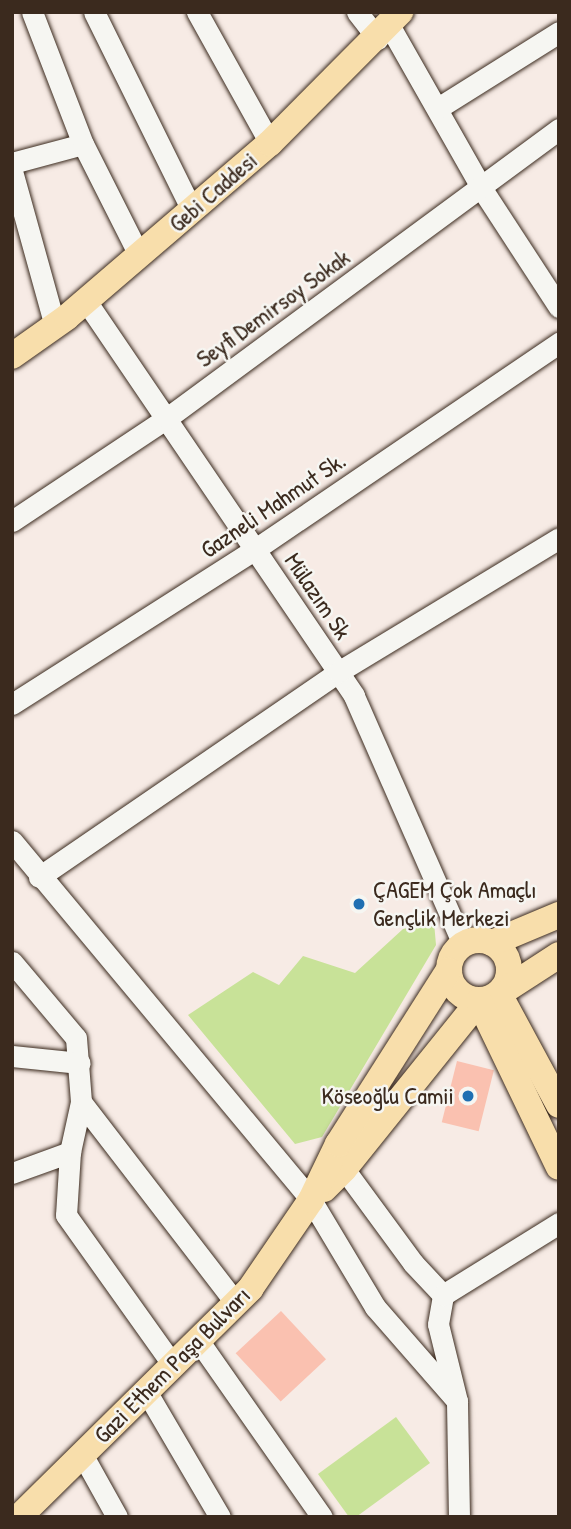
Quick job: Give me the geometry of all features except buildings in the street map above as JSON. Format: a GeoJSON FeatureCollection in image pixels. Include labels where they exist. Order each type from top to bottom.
{"type":"FeatureCollection","features":[{"type":"Feature","properties":{"kind":"main road","name":"Gebi Caddesi"},"geometry":{"type":"LineString","coordinates":[[12,356],[86,301],[270,143],[389,25]]}},
{"type":"Feature","properties":{"kind":"main road"},"geometry":{"type":"LineString","coordinates":[[489,997],[461,995],[449,970],[463,944],[492,943],[559,915]]}},
{"type":"Feature","properties":{"kind":"main road"},"geometry":{"type":"LineString","coordinates":[[489,997],[510,966],[492,943]]}},
{"type":"Feature","properties":{"kind":"main road","name":"Gazi Ethem Paşa Bulvarı"},"geometry":{"type":"LineString","coordinates":[[311,1200],[345,1169],[489,997],[559,956]]}},
{"type":"Feature","properties":{"kind":"main road","name":"Gazi Ethem Paşa Bulvarı"},"geometry":{"type":"LineString","coordinates":[[19,1517],[236,1303],[311,1200],[338,1143],[449,970]]}},
{"type":"Feature","properties":{"kind":"main road"},"geometry":{"type":"LineString","coordinates":[[489,997],[559,1105]]}},
{"type":"Feature","properties":{"kind":"main road"},"geometry":{"type":"LineString","coordinates":[[489,997],[559,1167]]}},
{"type":"Feature","properties":{"kind":"street"},"geometry":{"type":"LineString","coordinates":[[32,12],[83,144],[139,255]]}},
{"type":"Feature","properties":{"kind":"street"},"geometry":{"type":"LineString","coordinates":[[93,12],[192,210]]}},
{"type":"Feature","properties":{"kind":"street"},"geometry":{"type":"LineString","coordinates":[[197,12],[270,143]]}},
{"type":"Feature","properties":{"kind":"street"},"geometry":{"type":"LineString","coordinates":[[357,12],[389,25],[482,189],[559,307]]}},
{"type":"Feature","properties":{"kind":"street"},"geometry":{"type":"LineString","coordinates":[[438,108],[559,32]]}},
{"type":"Feature","properties":{"kind":"street","name":"Seyfi Demirsoy Sokak"},"geometry":{"type":"LineString","coordinates":[[12,522],[167,418],[559,130]]}},
{"type":"Feature","properties":{"kind":"street"},"geometry":{"type":"LineString","coordinates":[[12,163],[83,144]]}},
{"type":"Feature","properties":{"kind":"street"},"geometry":{"type":"LineString","coordinates":[[12,171],[21,239],[55,326]]}},
{"type":"Feature","properties":{"kind":"street","name":"Mülazım Sk"},"geometry":{"type":"LineString","coordinates":[[86,301],[354,696],[463,944]]}},
{"type":"Feature","properties":{"kind":"street","name":"Gazneli Mahmut Sk."},"geometry":{"type":"LineString","coordinates":[[12,704],[254,550],[559,343]]}},
{"type":"Feature","properties":{"kind":"street"},"geometry":{"type":"LineString","coordinates":[[39,877],[338,672],[559,538]]}},
{"type":"Feature","properties":{"kind":"street"},"geometry":{"type":"LineString","coordinates":[[12,841],[39,877],[311,1200],[374,1307],[457,1401]]}},
{"type":"Feature","properties":{"kind":"street"},"geometry":{"type":"LineString","coordinates":[[12,962],[76,1038],[81,1102],[70,1152],[66,1215],[173,1365]]}},
{"type":"Feature","properties":{"kind":"street"},"geometry":{"type":"LineString","coordinates":[[12,1056],[80,1063]]}},
{"type":"Feature","properties":{"kind":"street"},"geometry":{"type":"LineString","coordinates":[[81,1102],[236,1303]]}},
{"type":"Feature","properties":{"kind":"street"},"geometry":{"type":"LineString","coordinates":[[12,1172],[70,1152]]}},
{"type":"Feature","properties":{"kind":"street"},"geometry":{"type":"LineString","coordinates":[[345,1169],[413,1263],[443,1295]]}},
{"type":"Feature","properties":{"kind":"street"},"geometry":{"type":"LineString","coordinates":[[458,1517],[457,1401],[438,1324],[443,1295],[559,1223]]}},
{"type":"Feature","properties":{"kind":"street"},"geometry":{"type":"LineString","coordinates":[[198,1340],[321,1517]]}},
{"type":"Feature","properties":{"kind":"street"},"geometry":{"type":"LineString","coordinates":[[146,1391],[220,1517]]}},
{"type":"Feature","properties":{"kind":"street"},"geometry":{"type":"LineString","coordinates":[[82,1454],[117,1517]]}},
{"type":"Feature","properties":{"kind":"green space"},"geometry":{"type":"Polygon","coordinates":[[[434,922],[436,945],[322,1137],[295,1144],[188,1015],[253,972],[279,985],[303,956],[355,973],[403,929],[434,922]]]}},
{"type":"Feature","properties":{"kind":"green space"},"geometry":{"type":"Polygon","coordinates":[[[396,1417],[430,1463],[356,1517],[349,1517],[318,1474],[396,1417]]]}},
{"type":"Feature","properties":{"kind":"place","name":"ÇAGEM Çok Amaçlı Gençlik Merkezi"},"geometry":{"type":"Point","coordinates":[359,904]}},
{"type":"Feature","properties":{"kind":"place","name":"Köseoğlu Camii"},"geometry":{"type":"Point","coordinates":[468,1096]}}]}
